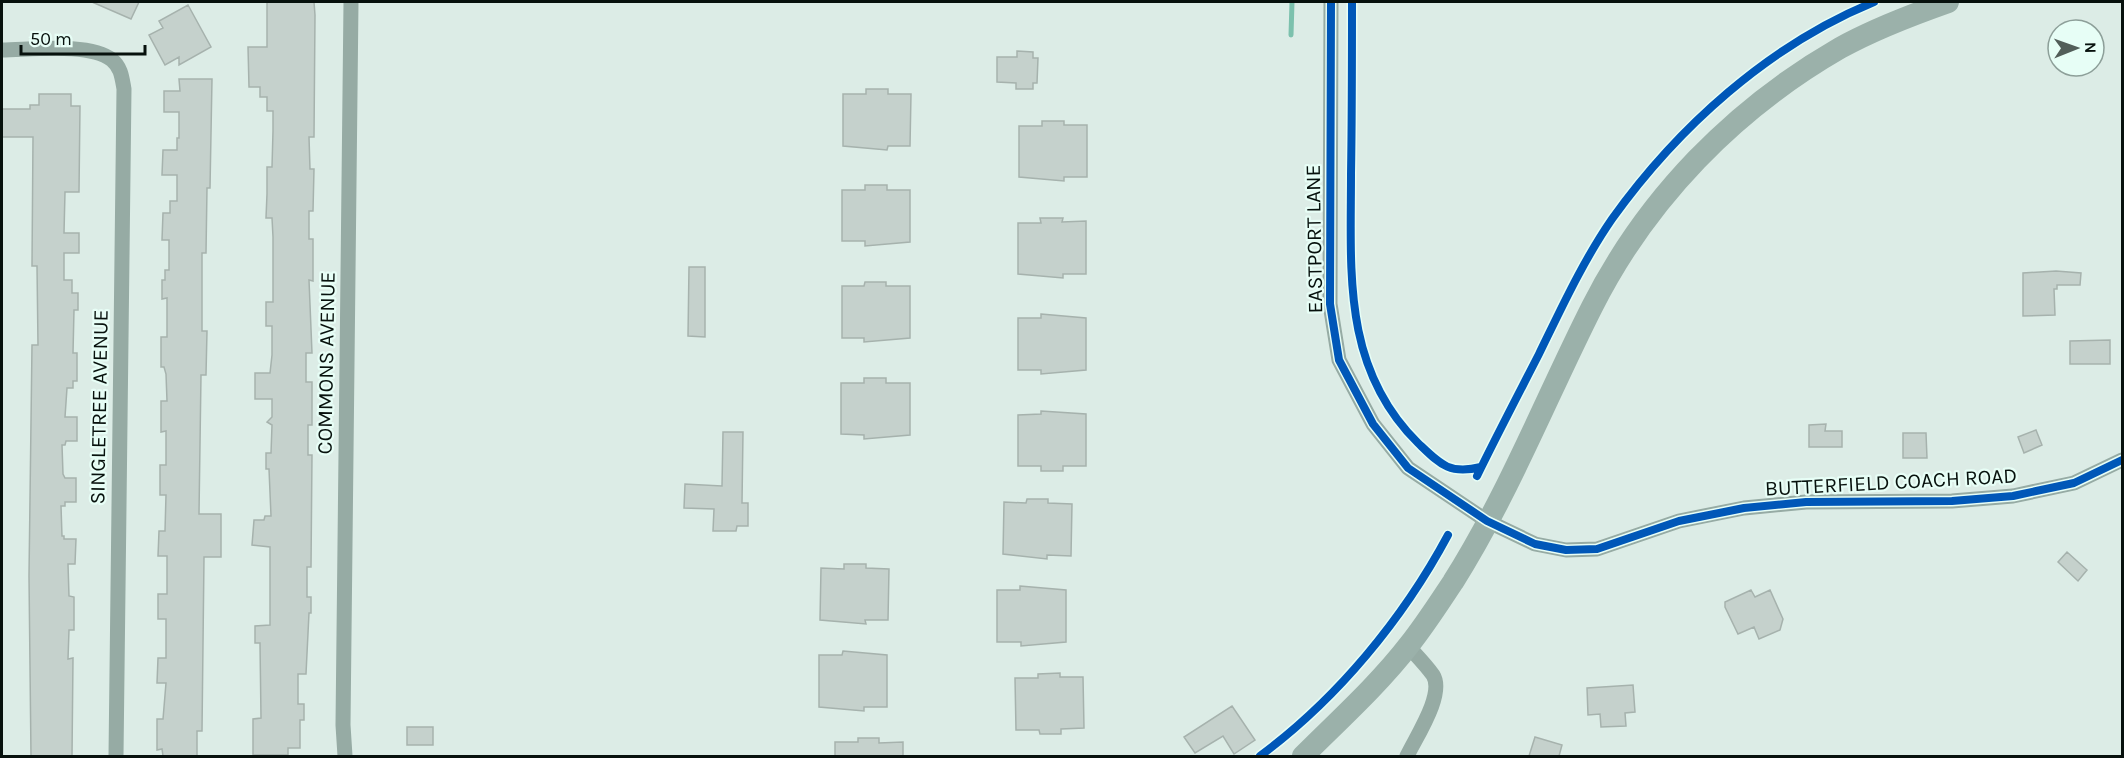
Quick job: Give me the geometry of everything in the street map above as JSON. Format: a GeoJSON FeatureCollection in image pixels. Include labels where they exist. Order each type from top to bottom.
{"type":"FeatureCollection","features":[{"type":"Feature","properties":{"kind":"main road"},"geometry":{"type":"LineString","coordinates":[[1303,756],[1408,646],[1453,581],[1487,521],[1593,306],[1623,252],[1658,204],[1699,157],[1742,116],[1790,79],[1842,47],[1896,21],[1948,2]]}},
{"type":"Feature","properties":{"kind":"street","name":"COMMONS AVENUE"},"geometry":{"type":"LineString","coordinates":[[345,756],[343,725],[351,2]]}},
{"type":"Feature","properties":{"kind":"street","name":"EASTPORT LANE"},"geometry":{"type":"LineString","coordinates":[[1331,2],[1330,304],[1339,360],[1373,424],[1408,468],[1487,521]]}},
{"type":"Feature","properties":{"kind":"street","name":"SINGLETREE AVENUE"},"geometry":{"type":"LineString","coordinates":[[2,50],[84,50],[101,53],[113,61],[121,73],[124,89],[116,756]]}},
{"type":"Feature","properties":{"kind":"street","name":"BUTTERFIELD COACH ROAD"},"geometry":{"type":"LineString","coordinates":[[1487,521],[1535,544],[1566,550],[1597,549],[1679,521],[1744,508],[1806,502],[1952,501],[2013,496],[2074,483],[2122,460]]}},
{"type":"Feature","properties":{"kind":"street"},"geometry":{"type":"LineString","coordinates":[[1407,756],[1435,699],[1437,688],[1434,676],[1408,646]]}},
{"type":"Feature","properties":{"kind":"street","name":"COMMONS AVENUE"},"geometry":{"type":"LineString","coordinates":[[335,756],[343,725]]}},
{"type":"Feature","properties":{"kind":"building"},"geometry":{"type":"Polygon","coordinates":[[[92,2],[139,2],[131,19],[92,2]]]}},
{"type":"Feature","properties":{"kind":"building"},"geometry":{"type":"Polygon","coordinates":[[[267,2],[314,2],[315,15],[314,137],[309,137],[310,169],[314,169],[313,211],[309,211],[309,239],[313,239],[313,281],[309,280],[312,353],[306,353],[306,382],[312,382],[312,425],[308,425],[308,455],[312,455],[311,567],[307,567],[307,597],[311,597],[311,613],[309,613],[306,674],[298,674],[298,704],[304,704],[304,720],[300,720],[300,748],[288,748],[288,755],[253,755],[253,719],[261,718],[260,643],[255,643],[255,626],[270,625],[270,547],[252,545],[254,520],[264,520],[265,516],[271,516],[266,453],[271,453],[272,425],[267,422],[272,417],[272,399],[255,399],[255,373],[270,373],[272,355],[272,326],[266,326],[266,302],[273,302],[273,237],[272,218],[266,218],[267,167],[272,167],[273,111],[267,111],[267,97],[260,97],[260,87],[249,87],[248,47],[267,47],[267,2]]]}},
{"type":"Feature","properties":{"kind":"building"},"geometry":{"type":"Polygon","coordinates":[[[188,5],[211,47],[179,65],[179,57],[165,65],[149,35],[163,28],[159,21],[188,5]]]}},
{"type":"Feature","properties":{"kind":"building"},"geometry":{"type":"Polygon","coordinates":[[[1017,51],[1033,52],[1033,58],[1038,58],[1037,83],[1033,83],[1033,89],[1016,89],[1016,83],[997,82],[997,57],[1017,57],[1017,51]]]}},
{"type":"Feature","properties":{"kind":"building"},"geometry":{"type":"Polygon","coordinates":[[[179,79],[212,79],[210,188],[207,188],[206,253],[202,253],[202,331],[207,331],[206,375],[201,375],[199,514],[221,514],[221,557],[204,557],[202,731],[197,731],[197,756],[163,756],[162,749],[157,750],[157,719],[163,719],[166,683],[157,683],[158,658],[166,658],[166,619],[158,619],[158,594],[167,594],[167,556],[158,556],[159,531],[165,531],[166,495],[160,495],[160,465],[166,465],[166,431],[161,432],[161,401],[167,401],[166,374],[164,367],[161,367],[161,337],[167,337],[167,298],[162,299],[162,280],[165,280],[165,270],[169,270],[169,240],[162,240],[163,213],[170,213],[170,201],[177,201],[177,175],[162,175],[163,150],[177,150],[177,138],[179,138],[179,112],[164,112],[164,91],[180,91],[179,79]]]}},
{"type":"Feature","properties":{"kind":"building"},"geometry":{"type":"Polygon","coordinates":[[[866,89],[888,89],[888,94],[911,94],[910,146],[888,146],[887,150],[843,146],[843,94],[866,94],[866,89]]]}},
{"type":"Feature","properties":{"kind":"building"},"geometry":{"type":"Polygon","coordinates":[[[39,94],[71,94],[71,106],[80,106],[79,192],[65,192],[64,233],[79,233],[79,253],[64,253],[64,280],[72,280],[72,293],[78,293],[78,310],[74,310],[73,353],[77,353],[77,381],[73,381],[73,388],[67,388],[65,417],[77,417],[77,441],[66,441],[65,445],[62,445],[63,474],[65,478],[76,478],[76,502],[65,502],[65,506],[61,506],[62,536],[64,539],[76,539],[75,564],[68,564],[69,596],[74,597],[74,630],[69,630],[68,659],[73,658],[72,756],[31,756],[29,576],[32,345],[38,345],[37,266],[32,266],[33,137],[2,137],[2,109],[30,109],[30,105],[39,105],[39,94]]]}},
{"type":"Feature","properties":{"kind":"building"},"geometry":{"type":"Polygon","coordinates":[[[1042,121],[1064,121],[1064,125],[1087,125],[1087,177],[1064,177],[1064,181],[1019,177],[1019,126],[1042,126],[1042,121]]]}},
{"type":"Feature","properties":{"kind":"building"},"geometry":{"type":"Polygon","coordinates":[[[865,185],[887,185],[887,190],[910,190],[910,242],[865,246],[865,241],[842,241],[842,190],[865,190],[865,185]]]}},
{"type":"Feature","properties":{"kind":"building"},"geometry":{"type":"Polygon","coordinates":[[[1040,218],[1063,218],[1062,222],[1086,221],[1086,274],[1063,274],[1063,278],[1018,274],[1018,223],[1041,223],[1040,218]]]}},
{"type":"Feature","properties":{"kind":"building"},"geometry":{"type":"Polygon","coordinates":[[[689,267],[705,267],[705,337],[688,336],[689,267]]]}},
{"type":"Feature","properties":{"kind":"building"},"geometry":{"type":"Polygon","coordinates":[[[2056,271],[2081,273],[2080,285],[2057,285],[2057,289],[2054,289],[2055,315],[2023,316],[2023,273],[2056,271]]]}},
{"type":"Feature","properties":{"kind":"building"},"geometry":{"type":"Polygon","coordinates":[[[865,282],[886,282],[886,286],[910,286],[910,338],[864,342],[864,338],[842,338],[842,286],[864,286],[865,282]]]}},
{"type":"Feature","properties":{"kind":"building"},"geometry":{"type":"Polygon","coordinates":[[[1041,314],[1086,318],[1086,370],[1041,374],[1041,370],[1018,370],[1018,318],[1041,318],[1041,314]]]}},
{"type":"Feature","properties":{"kind":"building"},"geometry":{"type":"Polygon","coordinates":[[[2110,340],[2110,364],[2070,364],[2070,341],[2110,340]]]}},
{"type":"Feature","properties":{"kind":"building"},"geometry":{"type":"Polygon","coordinates":[[[864,378],[886,378],[886,383],[910,383],[910,435],[864,439],[864,435],[841,434],[841,383],[864,383],[864,378]]]}},
{"type":"Feature","properties":{"kind":"building"},"geometry":{"type":"Polygon","coordinates":[[[1041,411],[1086,414],[1086,466],[1063,466],[1063,471],[1041,471],[1041,466],[1018,466],[1018,415],[1041,414],[1041,411]]]}},
{"type":"Feature","properties":{"kind":"building"},"geometry":{"type":"Polygon","coordinates":[[[1826,424],[1825,431],[1842,431],[1842,447],[1809,447],[1809,425],[1826,424]]]}},
{"type":"Feature","properties":{"kind":"building"},"geometry":{"type":"Polygon","coordinates":[[[2036,430],[2042,445],[2024,453],[2018,437],[2036,430]]]}},
{"type":"Feature","properties":{"kind":"building"},"geometry":{"type":"Polygon","coordinates":[[[723,432],[743,432],[742,503],[748,503],[748,526],[737,526],[736,531],[713,531],[714,509],[684,508],[685,484],[722,486],[723,432]]]}},
{"type":"Feature","properties":{"kind":"building"},"geometry":{"type":"Polygon","coordinates":[[[1903,433],[1926,433],[1927,458],[1903,458],[1903,433]]]}},
{"type":"Feature","properties":{"kind":"building"},"geometry":{"type":"Polygon","coordinates":[[[1027,499],[1048,499],[1048,503],[1072,504],[1071,556],[1047,555],[1047,559],[1003,554],[1004,502],[1026,503],[1027,499]]]}},
{"type":"Feature","properties":{"kind":"building"},"geometry":{"type":"Polygon","coordinates":[[[2067,552],[2087,570],[2078,581],[2058,562],[2067,552]]]}},
{"type":"Feature","properties":{"kind":"building"},"geometry":{"type":"Polygon","coordinates":[[[844,564],[866,564],[866,568],[889,569],[888,620],[865,620],[866,624],[820,620],[821,568],[844,569],[844,564]]]}},
{"type":"Feature","properties":{"kind":"building"},"geometry":{"type":"Polygon","coordinates":[[[1020,586],[1066,590],[1066,642],[1021,646],[1021,642],[997,642],[997,590],[1020,590],[1020,586]]]}},
{"type":"Feature","properties":{"kind":"building"},"geometry":{"type":"Polygon","coordinates":[[[1751,590],[1755,597],[1770,590],[1783,619],[1780,630],[1759,639],[1754,627],[1738,634],[1725,607],[1725,602],[1751,590]]]}},
{"type":"Feature","properties":{"kind":"building"},"geometry":{"type":"Polygon","coordinates":[[[843,651],[887,655],[887,707],[864,707],[864,711],[819,707],[819,655],[842,655],[843,651]]]}},
{"type":"Feature","properties":{"kind":"building"},"geometry":{"type":"Polygon","coordinates":[[[1060,673],[1060,677],[1083,677],[1084,728],[1061,729],[1061,734],[1040,734],[1039,730],[1016,730],[1015,678],[1038,678],[1038,674],[1060,673]]]}},
{"type":"Feature","properties":{"kind":"building"},"geometry":{"type":"Polygon","coordinates":[[[1633,685],[1635,712],[1625,713],[1626,726],[1601,727],[1600,714],[1588,715],[1587,688],[1633,685]]]}},
{"type":"Feature","properties":{"kind":"building"},"geometry":{"type":"Polygon","coordinates":[[[1232,706],[1255,740],[1234,754],[1223,736],[1195,753],[1184,737],[1232,706]]]}},
{"type":"Feature","properties":{"kind":"building"},"geometry":{"type":"Polygon","coordinates":[[[407,727],[433,727],[433,745],[407,745],[407,727]]]}},
{"type":"Feature","properties":{"kind":"building"},"geometry":{"type":"Polygon","coordinates":[[[1535,737],[1562,745],[1559,756],[1529,756],[1535,737]]]}},
{"type":"Feature","properties":{"kind":"building"},"geometry":{"type":"Polygon","coordinates":[[[858,738],[879,738],[879,743],[903,742],[903,756],[835,756],[835,742],[858,742],[858,738]]]}},
{"type":"Feature","properties":{"kind":"waterway"},"geometry":{"type":"LineString","coordinates":[[1291,35],[1292,2]]}},
{"type":"Feature","properties":{"kind":"cycle path"},"geometry":{"type":"LineString","coordinates":[[1331,2],[1330,304],[1339,360],[1373,424],[1408,468],[1487,521],[1535,544],[1566,550],[1597,549],[1679,521],[1744,508],[1806,502],[1952,501],[2013,496],[2074,483],[2122,460]]}},
{"type":"Feature","properties":{"kind":"cycle path"},"geometry":{"type":"LineString","coordinates":[[1352,2],[1352,282],[1363,351],[1375,383],[1393,414],[1418,443],[1446,466],[1461,470],[1481,467]]}},
{"type":"Feature","properties":{"kind":"cycle path"},"geometry":{"type":"LineString","coordinates":[[1477,476],[1582,268],[1601,235],[1638,185],[1696,121],[1762,65],[1835,20],[1874,2]]}},
{"type":"Feature","properties":{"kind":"cycle path"},"geometry":{"type":"LineString","coordinates":[[1260,756],[1316,709],[1366,656],[1410,597],[1448,535]]}}]}
